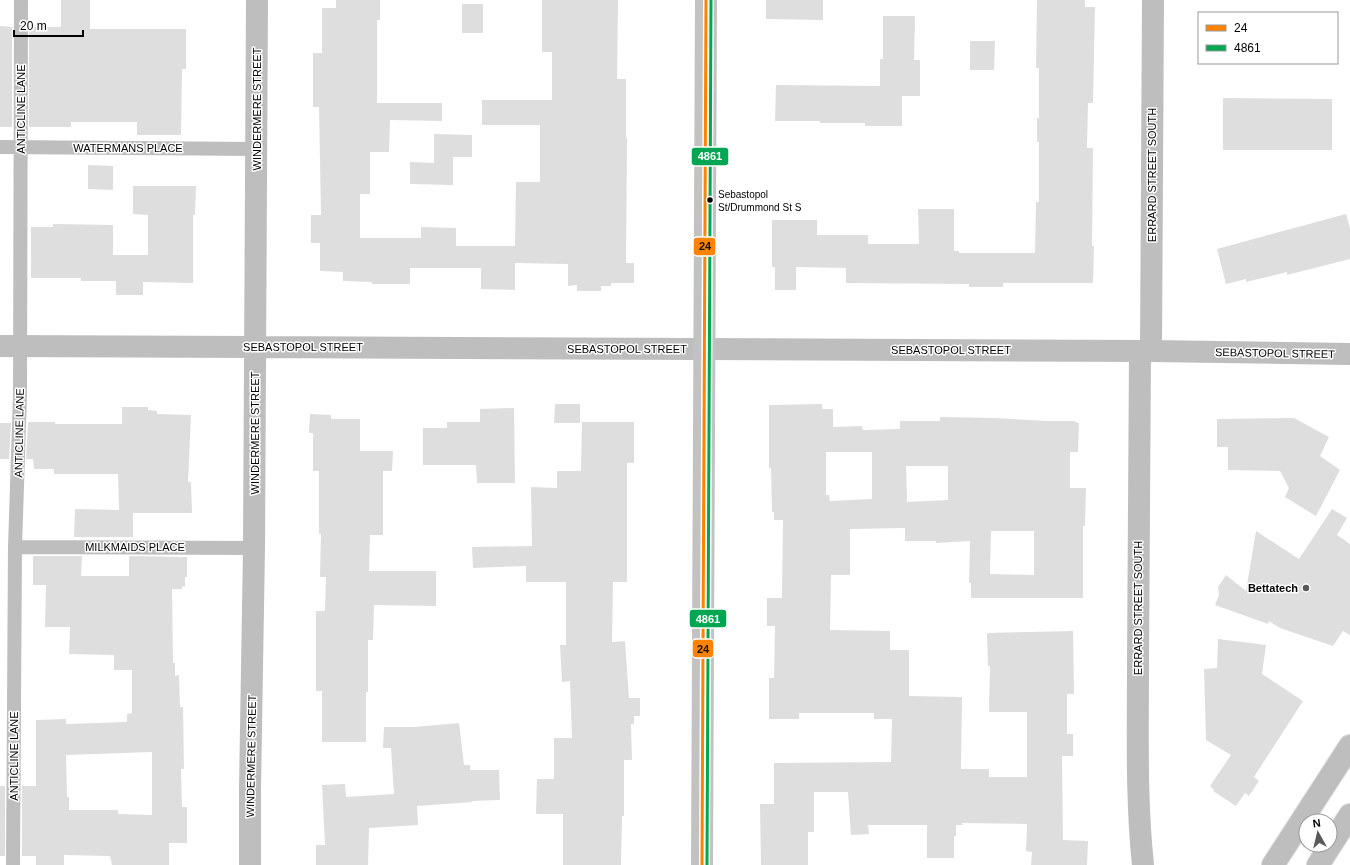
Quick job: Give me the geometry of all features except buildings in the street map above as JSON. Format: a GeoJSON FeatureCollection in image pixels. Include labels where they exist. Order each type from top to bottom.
{"type":"FeatureCollection","features":[{"type":"Feature","properties":{"kind":"main road","name":"WINDERMERE STREET"},"geometry":{"type":"LineString","coordinates":[[250,865],[256,347],[257,0]]}},
{"type":"Feature","properties":{"kind":"main road"},"geometry":{"type":"LineString","coordinates":[[702,865],[706,0]]}},
{"type":"Feature","properties":{"kind":"main road","name":"ERRARD STREET SOUTH"},"geometry":{"type":"LineString","coordinates":[[1143,865],[1139,823],[1138,760],[1138,500],[1146,351],[1153,0]]}},
{"type":"Feature","properties":{"kind":"main road","name":"SEBASTOPOL STREET"},"geometry":{"type":"LineString","coordinates":[[10,346],[1146,351],[1350,354]]}},
{"type":"Feature","properties":{"kind":"main road"},"geometry":{"type":"LineString","coordinates":[[1273,865],[1350,746]]}},
{"type":"Feature","properties":{"kind":"main road"},"geometry":{"type":"LineString","coordinates":[[1318,865],[1350,815]]}},
{"type":"Feature","properties":{"kind":"lane","name":"ANTICLINE LANE"},"geometry":{"type":"LineString","coordinates":[[13,865],[15,547],[20,395],[10,346],[20,148],[21,0]]}},
{"type":"Feature","properties":{"kind":"lane","name":"WATERMANS PLACE"},"geometry":{"type":"LineString","coordinates":[[0,147],[257,149]]}},
{"type":"Feature","properties":{"kind":"lane","name":"MILKMAIDS PLACE"},"geometry":{"type":"LineString","coordinates":[[15,547],[254,548]]}},
{"type":"Feature","properties":{"kind":"transit line","name":"24"},"geometry":{"type":"LineString","coordinates":[[702,865],[706,0]]}},
{"type":"Feature","properties":{"kind":"transit line","name":"4861"},"geometry":{"type":"LineString","coordinates":[[707,865],[711,0]]}},
{"type":"Feature","properties":{"kind":"place","name":"Sebastopol St/Drummond St S"},"geometry":{"type":"Point","coordinates":[710,200]}},
{"type":"Feature","properties":{"kind":"place","name":"Bettatech"},"geometry":{"type":"Point","coordinates":[1306,588]}}]}
